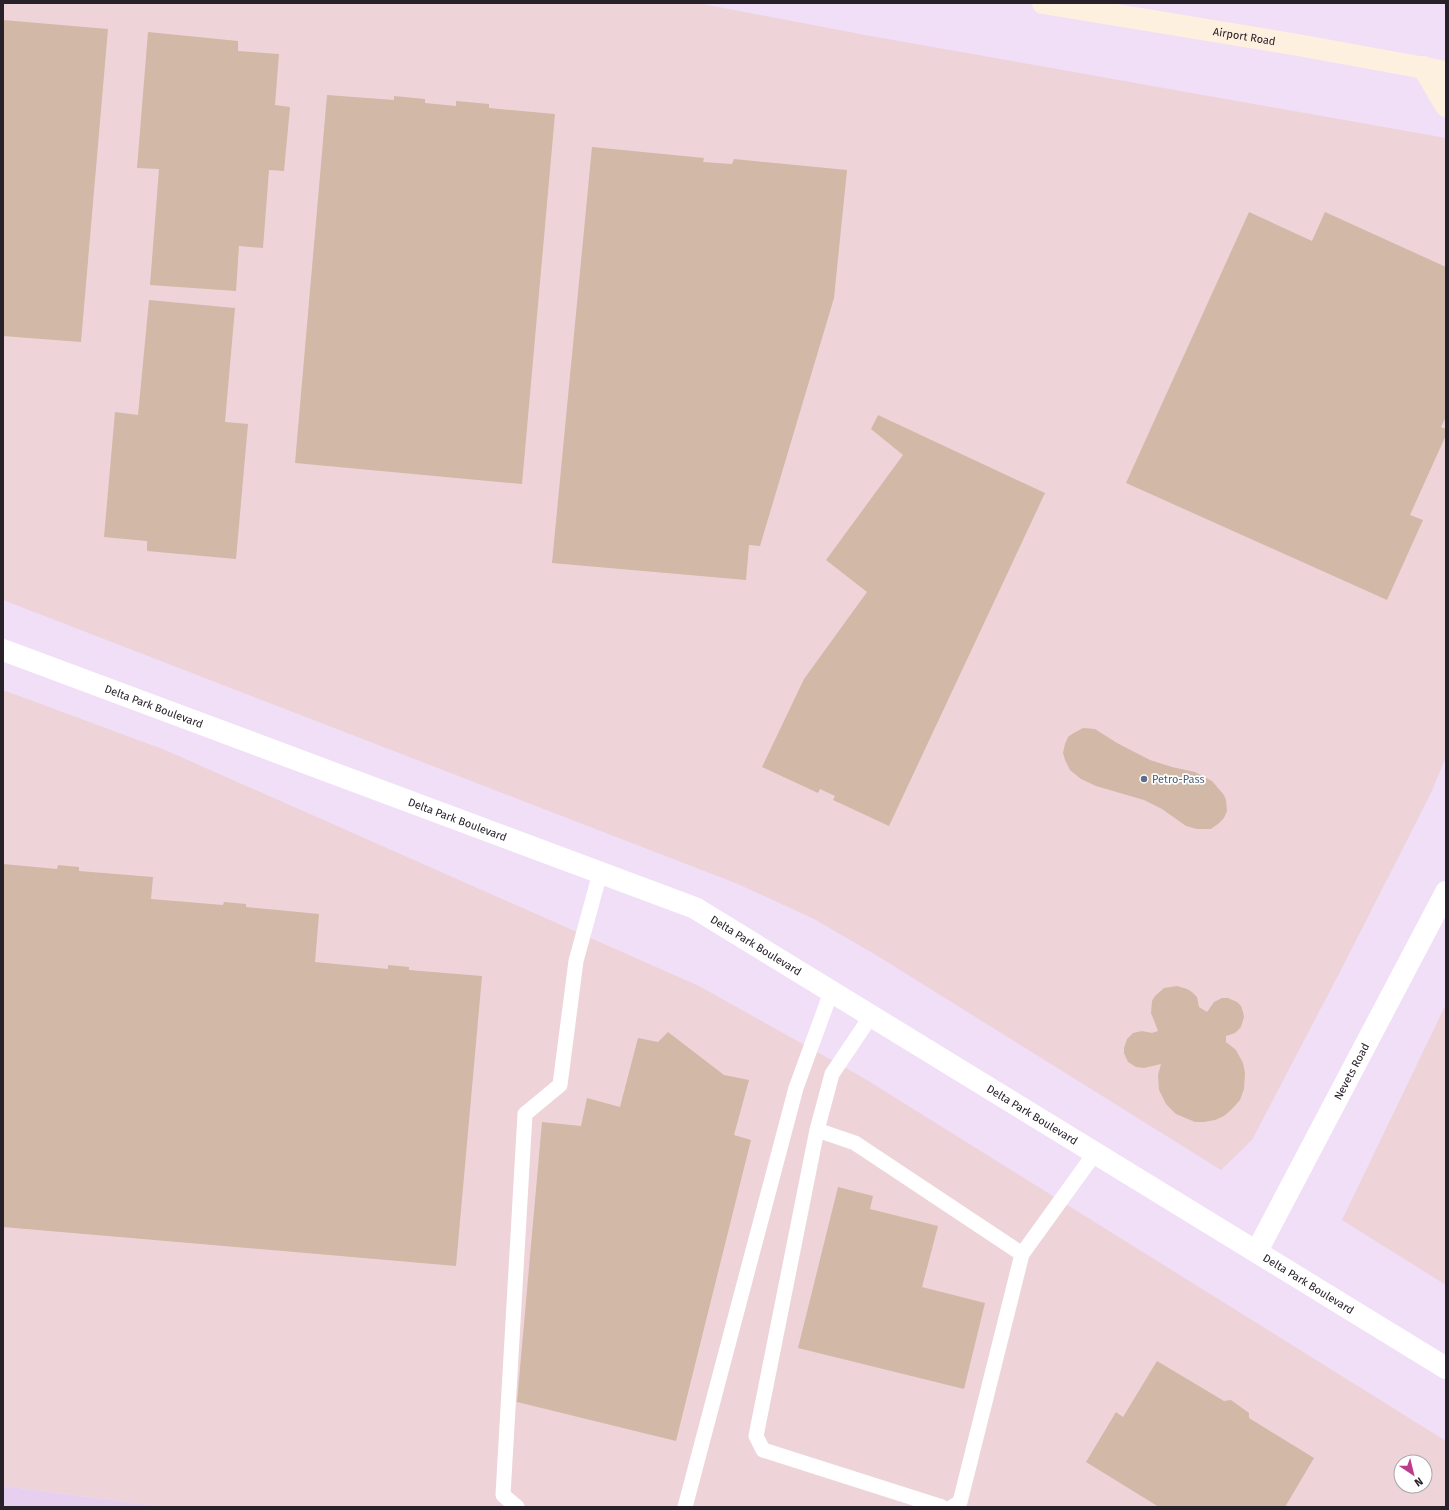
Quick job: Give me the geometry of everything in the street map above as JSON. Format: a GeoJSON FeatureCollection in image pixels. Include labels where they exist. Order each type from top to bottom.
{"type":"FeatureCollection","features":[{"type":"Feature","properties":{"kind":"main road","name":"Airport Road"},"geometry":{"type":"LineString","coordinates":[[1043,3],[1446,72]]}},
{"type":"Feature","properties":{"kind":"main road"},"geometry":{"type":"LineString","coordinates":[[1423,68],[1446,106]]}},
{"type":"Feature","properties":{"kind":"street","name":"Delta Park Boulevard"},"geometry":{"type":"LineString","coordinates":[[3,650],[694,908],[1446,1368]]}},
{"type":"Feature","properties":{"kind":"street","name":"Nevets Road"},"geometry":{"type":"LineString","coordinates":[[1257,1251],[1446,892]]}},
{"type":"Feature","properties":{"kind":"lane"},"geometry":{"type":"LineString","coordinates":[[517,1507],[503,1495],[507,1402],[525,1114],[560,1085],[576,961],[600,873]]}},
{"type":"Feature","properties":{"kind":"lane"},"geometry":{"type":"LineString","coordinates":[[685,1507],[796,1088],[831,992]]}},
{"type":"Feature","properties":{"kind":"lane"},"geometry":{"type":"LineString","coordinates":[[871,1016],[832,1074],[817,1130],[756,1436],[763,1450],[942,1507]]}},
{"type":"Feature","properties":{"kind":"lane"},"geometry":{"type":"LineString","coordinates":[[817,1130],[855,1143],[1022,1254]]}},
{"type":"Feature","properties":{"kind":"lane"},"geometry":{"type":"LineString","coordinates":[[952,1507],[960,1502],[1022,1254],[1095,1152]]}},
{"type":"Feature","properties":{"kind":"shaded area"},"geometry":{"type":"Polygon","coordinates":[[[3,3],[698,3],[865,35],[1446,138],[1446,757],[1430,795],[1252,1140],[1221,1170],[876,955],[814,919],[738,884],[3,600],[3,3]]]}},
{"type":"Feature","properties":{"kind":"shaded area"},"geometry":{"type":"Polygon","coordinates":[[[3,690],[165,750],[699,986],[862,1077],[1446,1441],[1446,1507],[164,1507],[3,1486],[3,690]]]}},
{"type":"Feature","properties":{"kind":"shaded area"},"geometry":{"type":"Polygon","coordinates":[[[1446,1004],[1446,1285],[1342,1220],[1446,1004]]]}},
{"type":"Feature","properties":{"kind":"shaded area"},"geometry":{"type":"Polygon","coordinates":[[[3,1486],[164,1507],[3,1507],[3,1486]]]}},
{"type":"Feature","properties":{"kind":"building"},"geometry":{"type":"Polygon","coordinates":[[[3,20],[108,29],[81,342],[3,336],[3,20]]]}},
{"type":"Feature","properties":{"kind":"building"},"geometry":{"type":"Polygon","coordinates":[[[148,32],[238,41],[238,51],[279,54],[275,105],[290,107],[284,171],[269,170],[263,248],[239,246],[236,291],[150,285],[159,169],[137,168],[148,32]]]}},
{"type":"Feature","properties":{"kind":"building"},"geometry":{"type":"Polygon","coordinates":[[[327,95],[394,100],[394,96],[425,99],[425,103],[456,106],[456,101],[489,104],[489,108],[555,114],[522,484],[295,463],[327,95]]]}},
{"type":"Feature","properties":{"kind":"building"},"geometry":{"type":"Polygon","coordinates":[[[592,147],[704,158],[703,162],[732,164],[734,159],[847,170],[834,298],[760,546],[749,545],[746,580],[552,563],[592,147]]]}},
{"type":"Feature","properties":{"kind":"building"},"geometry":{"type":"Polygon","coordinates":[[[1249,212],[1312,241],[1325,212],[1446,267],[1446,417],[1441,427],[1446,429],[1446,435],[1410,515],[1423,520],[1387,600],[1126,483],[1249,212]]]}},
{"type":"Feature","properties":{"kind":"building"},"geometry":{"type":"Polygon","coordinates":[[[149,300],[235,308],[225,422],[248,424],[236,559],[147,551],[147,541],[104,537],[115,412],[138,415],[149,300]]]}},
{"type":"Feature","properties":{"kind":"building"},"geometry":{"type":"Polygon","coordinates":[[[878,415],[1045,493],[889,826],[833,800],[835,796],[820,789],[818,793],[762,767],[804,679],[867,592],[826,560],[903,455],[871,429],[878,415]]]}},
{"type":"Feature","properties":{"kind":"building"},"geometry":{"type":"Polygon","coordinates":[[[1083,728],[1095,729],[1117,743],[1150,760],[1195,772],[1212,781],[1224,795],[1226,800],[1227,811],[1224,818],[1211,829],[1197,829],[1186,826],[1162,809],[1144,800],[1096,786],[1081,779],[1070,770],[1063,753],[1068,737],[1083,728]]]}},
{"type":"Feature","properties":{"kind":"building"},"geometry":{"type":"Polygon","coordinates":[[[3,864],[57,869],[58,865],[79,867],[79,871],[153,877],[151,899],[223,905],[224,902],[246,904],[246,907],[319,914],[315,962],[388,969],[388,965],[409,967],[409,970],[482,976],[456,1266],[3,1227],[3,864]]]}},
{"type":"Feature","properties":{"kind":"building"},"geometry":{"type":"Polygon","coordinates":[[[1177,986],[1192,992],[1197,997],[1199,1007],[1207,1012],[1214,1002],[1222,998],[1228,998],[1237,1002],[1241,1006],[1243,1012],[1244,1017],[1241,1027],[1235,1033],[1226,1036],[1226,1042],[1236,1050],[1243,1063],[1245,1073],[1244,1089],[1240,1100],[1232,1109],[1224,1116],[1215,1120],[1195,1122],[1176,1114],[1166,1104],[1159,1090],[1158,1075],[1161,1064],[1144,1068],[1136,1067],[1128,1062],[1124,1053],[1127,1039],[1133,1033],[1142,1031],[1152,1033],[1158,1031],[1151,1013],[1152,1001],[1164,988],[1177,986]]]}},
{"type":"Feature","properties":{"kind":"building"},"geometry":{"type":"Polygon","coordinates":[[[668,1032],[724,1075],[749,1080],[734,1135],[751,1140],[676,1441],[517,1402],[542,1122],[581,1126],[587,1098],[620,1107],[638,1038],[658,1042],[668,1032]]]}},
{"type":"Feature","properties":{"kind":"building"},"geometry":{"type":"Polygon","coordinates":[[[838,1187],[873,1196],[870,1209],[938,1226],[922,1287],[985,1303],[964,1389],[798,1348],[838,1187]]]}},
{"type":"Feature","properties":{"kind":"building"},"geometry":{"type":"Polygon","coordinates":[[[1157,1361],[1224,1401],[1231,1400],[1249,1413],[1249,1418],[1314,1458],[1285,1507],[1159,1507],[1086,1462],[1116,1412],[1123,1417],[1157,1361]]]}},
{"type":"Feature","properties":{"kind":"place","name":"Petro-Pass"},"geometry":{"type":"Point","coordinates":[1144,779]}}]}
